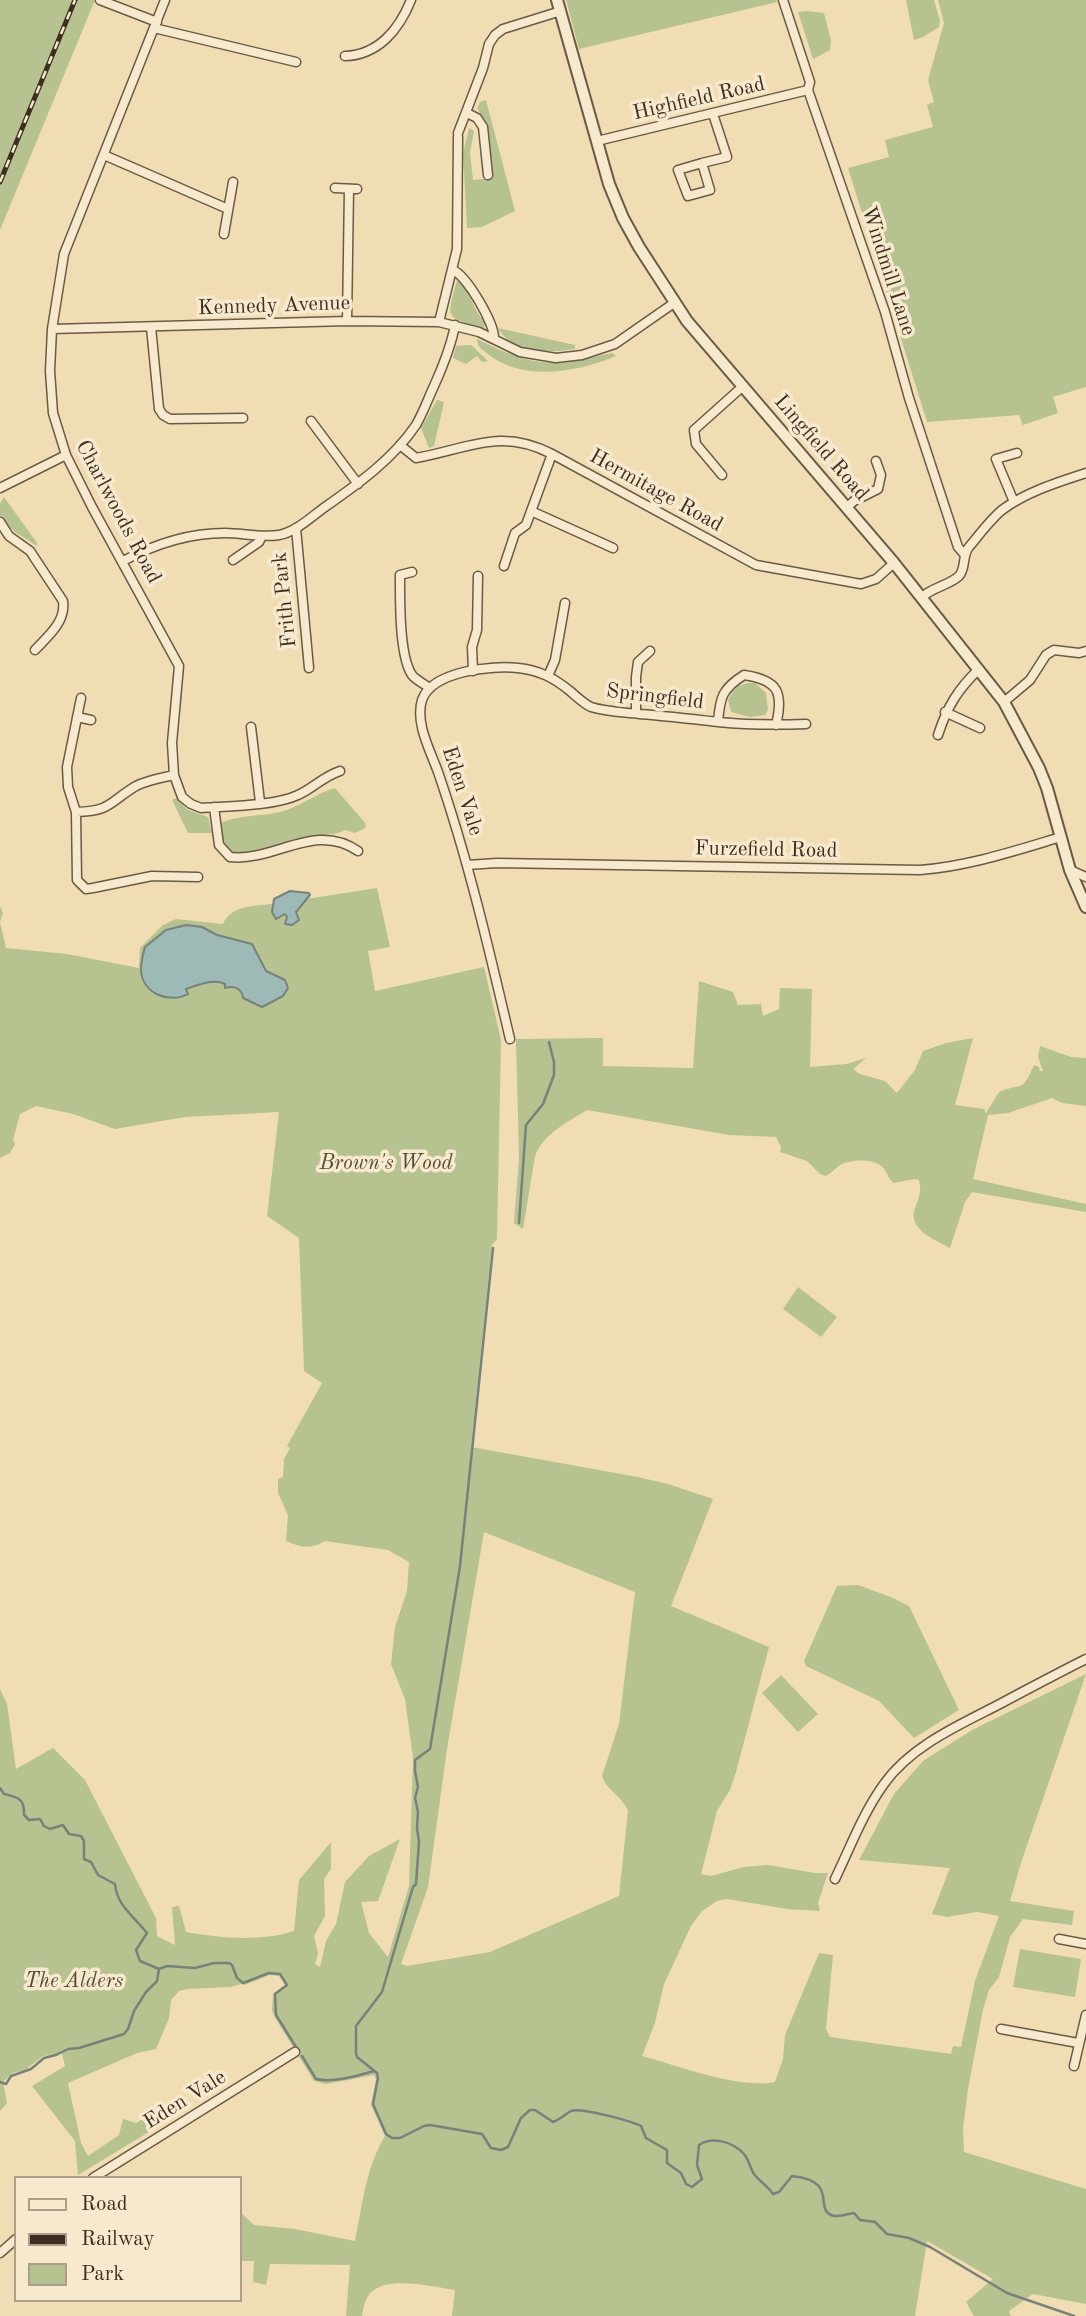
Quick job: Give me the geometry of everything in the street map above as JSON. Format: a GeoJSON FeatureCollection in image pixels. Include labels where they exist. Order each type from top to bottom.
{"type":"FeatureCollection","features":[{"type":"Feature","properties":{"kind":"street"},"geometry":{"type":"LineString","coordinates":[[100,0],[156,25],[296,62]]}},
{"type":"Feature","properties":{"kind":"street","name":"Charlwoods Road"},"geometry":{"type":"LineString","coordinates":[[165,0],[64,254],[52,329],[50,371],[53,414],[66,455],[179,666],[172,743],[174,775],[182,797],[201,808],[280,801],[298,796],[323,777],[340,771]]}},
{"type":"Feature","properties":{"kind":"street"},"geometry":{"type":"LineString","coordinates":[[345,56],[358,56],[380,45],[401,22],[411,0]]}},
{"type":"Feature","properties":{"kind":"street","name":"Windmill Lane"},"geometry":{"type":"LineString","coordinates":[[783,0],[810,82],[808,90],[885,312],[909,398],[958,547],[964,554]]}},
{"type":"Feature","properties":{"kind":"street"},"geometry":{"type":"LineString","coordinates":[[439,322],[453,270],[458,227],[458,135],[489,44],[503,29],[559,6]]}},
{"type":"Feature","properties":{"kind":"street","name":"Lingfield Road"},"geometry":{"type":"LineString","coordinates":[[559,6],[609,184],[623,218],[674,303],[742,387],[894,563],[1004,702],[1039,768],[1070,870],[1086,907]]}},
{"type":"Feature","properties":{"kind":"street","name":"Highfield Road"},"geometry":{"type":"LineString","coordinates":[[597,141],[808,90]]}},
{"type":"Feature","properties":{"kind":"street"},"geometry":{"type":"LineString","coordinates":[[467,113],[477,118],[483,127],[488,175]]}},
{"type":"Feature","properties":{"kind":"street"},"geometry":{"type":"LineString","coordinates":[[702,163],[710,190],[688,196],[678,170],[702,163],[727,158],[713,114]]}},
{"type":"Feature","properties":{"kind":"street"},"geometry":{"type":"LineString","coordinates":[[104,155],[228,209]]}},
{"type":"Feature","properties":{"kind":"street"},"geometry":{"type":"LineString","coordinates":[[224,234],[233,182]]}},
{"type":"Feature","properties":{"kind":"street"},"geometry":{"type":"LineString","coordinates":[[335,188],[353,189],[347,321]]}},
{"type":"Feature","properties":{"kind":"street"},"geometry":{"type":"LineString","coordinates":[[453,270],[463,277],[492,325],[494,339]]}},
{"type":"Feature","properties":{"kind":"street","name":"Kennedy Avenue"},"geometry":{"type":"LineString","coordinates":[[52,329],[347,321],[439,322],[479,332],[536,357],[555,358],[582,355],[615,344],[674,303]]}},
{"type":"Feature","properties":{"kind":"street"},"geometry":{"type":"LineString","coordinates":[[123,561],[157,545],[204,534],[282,534],[296,528],[358,484],[400,445],[417,422],[452,344],[455,325]]}},
{"type":"Feature","properties":{"kind":"street"},"geometry":{"type":"LineString","coordinates":[[151,327],[159,408],[163,415],[170,419],[243,418]]}},
{"type":"Feature","properties":{"kind":"street"},"geometry":{"type":"LineString","coordinates":[[722,475],[696,444],[694,430],[742,387]]}},
{"type":"Feature","properties":{"kind":"street"},"geometry":{"type":"LineString","coordinates":[[311,421],[358,484]]}},
{"type":"Feature","properties":{"kind":"street","name":"Hermitage Road"},"geometry":{"type":"LineString","coordinates":[[400,445],[416,458],[490,440],[526,443],[552,454],[756,565],[861,584],[876,579],[894,563]]}},
{"type":"Feature","properties":{"kind":"street"},"geometry":{"type":"LineString","coordinates":[[1014,502],[996,459],[1017,453]]}},
{"type":"Feature","properties":{"kind":"street"},"geometry":{"type":"LineString","coordinates":[[504,566],[515,533],[526,525],[552,454]]}},
{"type":"Feature","properties":{"kind":"street"},"geometry":{"type":"LineString","coordinates":[[0,488],[66,455]]}},
{"type":"Feature","properties":{"kind":"street"},"geometry":{"type":"LineString","coordinates":[[847,507],[854,500],[878,489],[881,475],[876,461]]}},
{"type":"Feature","properties":{"kind":"street"},"geometry":{"type":"LineString","coordinates":[[921,597],[958,576],[962,571],[964,554],[1000,512],[1014,502],[1086,473]]}},
{"type":"Feature","properties":{"kind":"street"},"geometry":{"type":"LineString","coordinates":[[531,511],[613,548]]}},
{"type":"Feature","properties":{"kind":"street"},"geometry":{"type":"LineString","coordinates":[[0,523],[9,536],[30,551],[63,601],[65,611],[57,627],[35,650]]}},
{"type":"Feature","properties":{"kind":"street","name":"Frith Park"},"geometry":{"type":"LineString","coordinates":[[296,528],[309,668]]}},
{"type":"Feature","properties":{"kind":"street"},"geometry":{"type":"LineString","coordinates":[[233,560],[259,542],[262,536]]}},
{"type":"Feature","properties":{"kind":"street"},"geometry":{"type":"LineString","coordinates":[[412,572],[400,575],[405,660],[413,676],[430,688]]}},
{"type":"Feature","properties":{"kind":"street"},"geometry":{"type":"LineString","coordinates":[[473,671],[472,647],[477,630],[478,576]]}},
{"type":"Feature","properties":{"kind":"street"},"geometry":{"type":"LineString","coordinates":[[548,676],[555,660],[565,603]]}},
{"type":"Feature","properties":{"kind":"street"},"geometry":{"type":"LineString","coordinates":[[1004,702],[1030,680],[1046,655],[1054,650],[1079,653],[1086,651]]}},
{"type":"Feature","properties":{"kind":"street"},"geometry":{"type":"LineString","coordinates":[[636,713],[638,662],[650,651]]}},
{"type":"Feature","properties":{"kind":"street","name":"Springfield"},"geometry":{"type":"LineString","coordinates":[[430,688],[454,674],[513,668],[533,670],[548,676],[589,706],[614,712],[745,725],[806,724]]}},
{"type":"Feature","properties":{"kind":"street"},"geometry":{"type":"LineString","coordinates":[[938,735],[956,693],[979,669]]}},
{"type":"Feature","properties":{"kind":"street","name":"Springfield"},"geometry":{"type":"LineString","coordinates":[[718,722],[719,699],[730,684],[744,675],[762,677],[773,684],[779,694],[780,708],[776,725]]}},
{"type":"Feature","properties":{"kind":"street","name":"Eden Vale"},"geometry":{"type":"LineString","coordinates":[[430,688],[423,698],[420,711],[422,728],[467,865],[510,1039]]}},
{"type":"Feature","properties":{"kind":"street"},"geometry":{"type":"LineString","coordinates":[[81,698],[67,767],[68,787],[76,812],[76,872],[81,885],[86,888],[152,876],[198,877]]}},
{"type":"Feature","properties":{"kind":"street"},"geometry":{"type":"LineString","coordinates":[[946,712],[979,728]]}},
{"type":"Feature","properties":{"kind":"street"},"geometry":{"type":"LineString","coordinates":[[77,717],[91,720]]}},
{"type":"Feature","properties":{"kind":"street"},"geometry":{"type":"LineString","coordinates":[[251,727],[261,803]]}},
{"type":"Feature","properties":{"kind":"street"},"geometry":{"type":"LineString","coordinates":[[76,812],[95,812],[108,807],[136,786],[174,775]]}},
{"type":"Feature","properties":{"kind":"street"},"geometry":{"type":"LineString","coordinates":[[214,807],[219,845],[230,857],[244,858],[316,839],[347,844],[358,851]]}},
{"type":"Feature","properties":{"kind":"street","name":"Furzefield Road"},"geometry":{"type":"LineString","coordinates":[[467,865],[498,863],[920,870],[979,862],[1060,837]]}},
{"type":"Feature","properties":{"kind":"street"},"geometry":{"type":"LineString","coordinates":[[1070,870],[1086,877]]}},
{"type":"Feature","properties":{"kind":"street"},"geometry":{"type":"LineString","coordinates":[[835,1880],[851,1843],[883,1786],[907,1760],[922,1747],[968,1720],[1086,1658]]}},
{"type":"Feature","properties":{"kind":"street"},"geometry":{"type":"LineString","coordinates":[[1059,1940],[1086,1944]]}},
{"type":"Feature","properties":{"kind":"street"},"geometry":{"type":"LineString","coordinates":[[1074,2066],[1086,2015]]}},
{"type":"Feature","properties":{"kind":"street"},"geometry":{"type":"LineString","coordinates":[[1002,2029],[1078,2043]]}},
{"type":"Feature","properties":{"kind":"street","name":"Eden Vale"},"geometry":{"type":"LineString","coordinates":[[96,2176],[295,2052]]}},
{"type":"Feature","properties":{"kind":"street"},"geometry":{"type":"LineString","coordinates":[[0,2253],[14,2241]]}},
{"type":"Feature","properties":{"kind":"green space"},"geometry":{"type":"Polygon","coordinates":[[[0,0],[95,0],[0,230],[0,0]]]}},
{"type":"Feature","properties":{"kind":"green space"},"geometry":{"type":"Polygon","coordinates":[[[566,0],[776,0],[777,2],[579,49],[566,0]]]}},
{"type":"Feature","properties":{"kind":"green space"},"geometry":{"type":"Polygon","coordinates":[[[906,0],[934,0],[939,27],[914,40],[906,0]]]}},
{"type":"Feature","properties":{"kind":"green space"},"geometry":{"type":"Polygon","coordinates":[[[938,0],[1086,0],[1086,387],[1053,397],[1058,413],[1023,425],[1019,415],[927,422],[848,168],[889,157],[885,140],[933,127],[927,105],[934,102],[928,80],[944,23],[938,0]]]}},
{"type":"Feature","properties":{"kind":"green space"},"geometry":{"type":"Polygon","coordinates":[[[798,12],[824,13],[831,41],[830,50],[813,59],[798,12]]]}},
{"type":"Feature","properties":{"kind":"green space"},"geometry":{"type":"Polygon","coordinates":[[[486,100],[515,211],[482,227],[467,228],[463,154],[469,128],[474,131],[470,153],[473,180],[493,178],[487,124],[477,108],[480,102],[486,100]]]}},
{"type":"Feature","properties":{"kind":"green space"},"geometry":{"type":"Polygon","coordinates":[[[457,280],[486,323],[483,329],[461,322],[452,314],[451,302],[457,280]]]}},
{"type":"Feature","properties":{"kind":"green space"},"geometry":{"type":"Polygon","coordinates":[[[498,328],[575,345],[575,349],[542,351],[522,348],[505,337],[498,328]]]}},
{"type":"Feature","properties":{"kind":"green space"},"geometry":{"type":"Polygon","coordinates":[[[477,339],[514,355],[543,362],[573,361],[612,353],[616,356],[569,370],[535,371],[503,363],[483,350],[477,339]]]}},
{"type":"Feature","properties":{"kind":"green space"},"geometry":{"type":"Polygon","coordinates":[[[471,345],[488,361],[482,362],[477,356],[466,364],[453,358],[456,346],[471,345]]]}},
{"type":"Feature","properties":{"kind":"green space"},"geometry":{"type":"Polygon","coordinates":[[[437,400],[444,402],[434,446],[429,448],[421,428],[437,400]]]}},
{"type":"Feature","properties":{"kind":"green space"},"geometry":{"type":"Polygon","coordinates":[[[4,497],[37,546],[15,532],[0,518],[0,504],[4,497]]]}},
{"type":"Feature","properties":{"kind":"green space"},"geometry":{"type":"Polygon","coordinates":[[[755,683],[766,693],[768,710],[765,715],[750,717],[731,712],[728,700],[730,696],[738,687],[755,683]]]}},
{"type":"Feature","properties":{"kind":"green space"},"geometry":{"type":"Polygon","coordinates":[[[335,788],[366,824],[365,828],[355,833],[345,830],[335,834],[301,838],[240,856],[224,844],[219,824],[284,811],[335,788]]]}},
{"type":"Feature","properties":{"kind":"green space"},"geometry":{"type":"Polygon","coordinates":[[[177,798],[188,810],[208,817],[212,833],[188,833],[172,800],[177,798]]]}},
{"type":"Feature","properties":{"kind":"green space"},"geometry":{"type":"Polygon","coordinates":[[[377,888],[390,947],[368,951],[375,991],[484,967],[501,1040],[497,1239],[492,1245],[471,1447],[638,1477],[713,1499],[671,1606],[769,1647],[736,1772],[730,1790],[717,1811],[701,1874],[711,1876],[744,1867],[768,1865],[828,1873],[818,1903],[820,1911],[787,1909],[727,1899],[717,1901],[702,1911],[691,1926],[664,1984],[655,2023],[642,2056],[726,2079],[775,2082],[783,2059],[785,2035],[819,1953],[833,1955],[826,2029],[830,2037],[951,2054],[953,2046],[961,2047],[975,1981],[999,1916],[977,1912],[947,1917],[932,1914],[950,1868],[859,1860],[894,1794],[923,1761],[972,1730],[1086,1674],[1010,1901],[1074,1911],[1072,1925],[1023,1919],[1010,1937],[999,1977],[989,1990],[983,2009],[963,2129],[964,2152],[1086,2189],[1086,2304],[1033,2294],[1009,2311],[1011,2316],[974,2316],[966,2302],[993,2279],[927,2241],[915,2316],[452,2316],[455,2290],[406,2283],[382,2286],[372,2291],[366,2300],[362,2316],[346,2316],[350,2265],[270,2264],[266,2285],[253,2282],[254,2261],[242,2261],[242,2214],[254,2225],[295,2229],[355,2241],[369,2174],[385,2136],[371,2105],[376,2079],[374,2075],[326,2084],[314,2081],[272,2010],[273,1994],[285,1985],[279,1976],[269,1975],[245,1985],[179,1991],[171,2000],[169,2018],[156,2049],[137,2053],[68,2083],[81,2143],[88,2156],[119,2135],[123,2119],[136,2123],[150,2115],[157,2127],[78,2175],[75,2141],[32,2086],[65,2066],[62,2053],[43,2056],[25,2070],[12,2073],[3,2082],[7,2103],[0,2111],[0,1689],[7,1704],[16,1769],[53,1748],[85,1780],[156,1918],[157,1936],[175,1945],[172,1907],[179,1906],[186,1932],[240,1938],[268,1937],[294,1931],[299,1880],[331,1842],[331,1869],[324,1879],[325,1916],[314,1936],[318,1954],[315,1964],[320,1967],[326,1941],[336,1924],[345,1882],[369,1856],[400,1839],[378,1901],[361,1902],[369,1933],[388,1957],[409,1886],[413,1758],[405,1699],[391,1664],[395,1627],[407,1591],[409,1562],[388,1550],[325,1541],[306,1547],[286,1541],[288,1515],[278,1493],[278,1479],[283,1477],[284,1459],[290,1448],[287,1446],[322,1383],[304,1371],[299,1238],[267,1216],[279,1112],[185,1117],[115,1129],[73,1114],[36,1106],[20,1114],[13,1140],[15,1144],[10,1153],[0,1158],[0,922],[6,948],[67,954],[139,968],[140,948],[163,925],[176,919],[223,924],[238,910],[272,904],[272,912],[285,914],[287,917],[300,908],[306,899],[377,888]],[[484,1532],[447,1749],[428,1887],[401,1964],[407,1966],[490,1952],[619,1896],[628,1811],[602,1776],[619,1724],[635,1592],[484,1532]]]}},
{"type":"Feature","properties":{"kind":"green space"},"geometry":{"type":"Polygon","coordinates":[[[699,981],[733,992],[738,1005],[761,1004],[763,1016],[779,1009],[780,988],[812,989],[810,1067],[847,1064],[866,1058],[853,1069],[860,1074],[885,1081],[897,1093],[915,1070],[923,1051],[973,1038],[955,1105],[984,1109],[986,1113],[999,1092],[1021,1085],[1027,1080],[1034,1065],[1043,1071],[1038,1057],[1040,1046],[1071,1057],[1086,1058],[1086,1106],[1062,1103],[1052,1098],[1008,1113],[988,1115],[973,1179],[1086,1204],[1086,1212],[972,1192],[965,1202],[950,1248],[924,1233],[915,1222],[919,1180],[894,1183],[884,1169],[875,1163],[845,1163],[826,1176],[820,1174],[807,1161],[780,1152],[781,1147],[776,1137],[729,1135],[587,1110],[557,1129],[539,1148],[535,1156],[523,1229],[514,1223],[519,1158],[516,1039],[603,1038],[603,1066],[693,1068],[699,981]]]}},
{"type":"Feature","properties":{"kind":"green space"},"geometry":{"type":"Polygon","coordinates":[[[798,1287],[837,1317],[821,1337],[783,1309],[798,1287]]]}},
{"type":"Feature","properties":{"kind":"green space"},"geometry":{"type":"Polygon","coordinates":[[[858,1585],[909,1606],[959,1710],[914,1738],[879,1701],[806,1666],[804,1661],[837,1586],[858,1585]]]}},
{"type":"Feature","properties":{"kind":"green space"},"geometry":{"type":"Polygon","coordinates":[[[781,1675],[818,1714],[798,1732],[762,1693],[781,1675]]]}},
{"type":"Feature","properties":{"kind":"green space"},"geometry":{"type":"Polygon","coordinates":[[[1020,1949],[1081,1959],[1075,1997],[1013,1987],[1020,1949]]]}},
{"type":"Feature","properties":{"kind":"water"},"geometry":{"type":"Polygon","coordinates":[[[290,891],[310,895],[296,912],[299,920],[292,925],[285,924],[285,914],[276,919],[272,912],[274,899],[290,891]]]}},
{"type":"Feature","properties":{"kind":"water"},"geometry":{"type":"Polygon","coordinates":[[[186,925],[202,927],[217,935],[252,944],[266,971],[285,980],[288,988],[283,996],[262,1007],[243,998],[237,988],[225,988],[225,984],[221,982],[186,989],[188,994],[181,997],[165,997],[152,991],[146,985],[141,970],[145,947],[166,930],[186,925]]]}},
{"type":"Feature","properties":{"kind":"waterway"},"geometry":{"type":"LineString","coordinates":[[519,1223],[526,1125],[543,1104],[554,1075],[549,1042]]}},
{"type":"Feature","properties":{"kind":"waterway"},"geometry":{"type":"LineString","coordinates":[[493,1248],[460,1566],[430,1749],[415,1760],[419,1842],[416,1884],[382,1992],[356,2026],[357,2057],[377,2073],[373,2104],[386,2134],[392,2138],[400,2138],[430,2125],[482,2134],[491,2148],[501,2150],[508,2147],[521,2118],[530,2110],[535,2110],[553,2122],[571,2111],[594,2113],[641,2126],[646,2138],[667,2150],[667,2163],[681,2173],[686,2184],[692,2187],[702,2179],[697,2165],[699,2145],[710,2141],[723,2142],[744,2154],[754,2174],[773,2194],[779,2192],[792,2176],[816,2183],[821,2188],[826,2211],[831,2215],[854,2213],[860,2220],[875,2222],[887,2234],[909,2238],[930,2247],[1007,2293],[1074,2316]]}},
{"type":"Feature","properties":{"kind":"waterway"},"geometry":{"type":"LineString","coordinates":[[0,1788],[4,1794],[16,1797],[22,1802],[24,1815],[29,1820],[40,1819],[44,1826],[50,1829],[63,1825],[69,1834],[81,1836],[84,1841],[84,1859],[91,1862],[98,1875],[115,1884],[122,1904],[147,1933],[136,1950],[140,1961],[159,1969],[167,1966],[195,1968],[214,1963],[229,1963],[243,1983],[269,1973],[280,1974],[287,1985],[275,1994],[276,2015],[296,2047]]}},
{"type":"Feature","properties":{"kind":"waterway"},"geometry":{"type":"LineString","coordinates":[[0,2082],[6,2084],[11,2076],[31,2069],[44,2058],[124,2034],[134,2011],[157,1981],[159,1969]]}},
{"type":"Feature","properties":{"kind":"waterway"},"geometry":{"type":"LineString","coordinates":[[302,2056],[316,2079],[338,2080],[374,2071]]}},
{"type":"Feature","properties":{"kind":"railway"},"geometry":{"type":"LineString","coordinates":[[0,182],[75,0]]}},
{"type":"Feature","properties":{"kind":"park label","name":"Brown's Wood"},"geometry":{"type":"Point","coordinates":[386,1163]}},
{"type":"Feature","properties":{"kind":"park label","name":"The Alders"},"geometry":{"type":"Point","coordinates":[74,1981]}}]}
